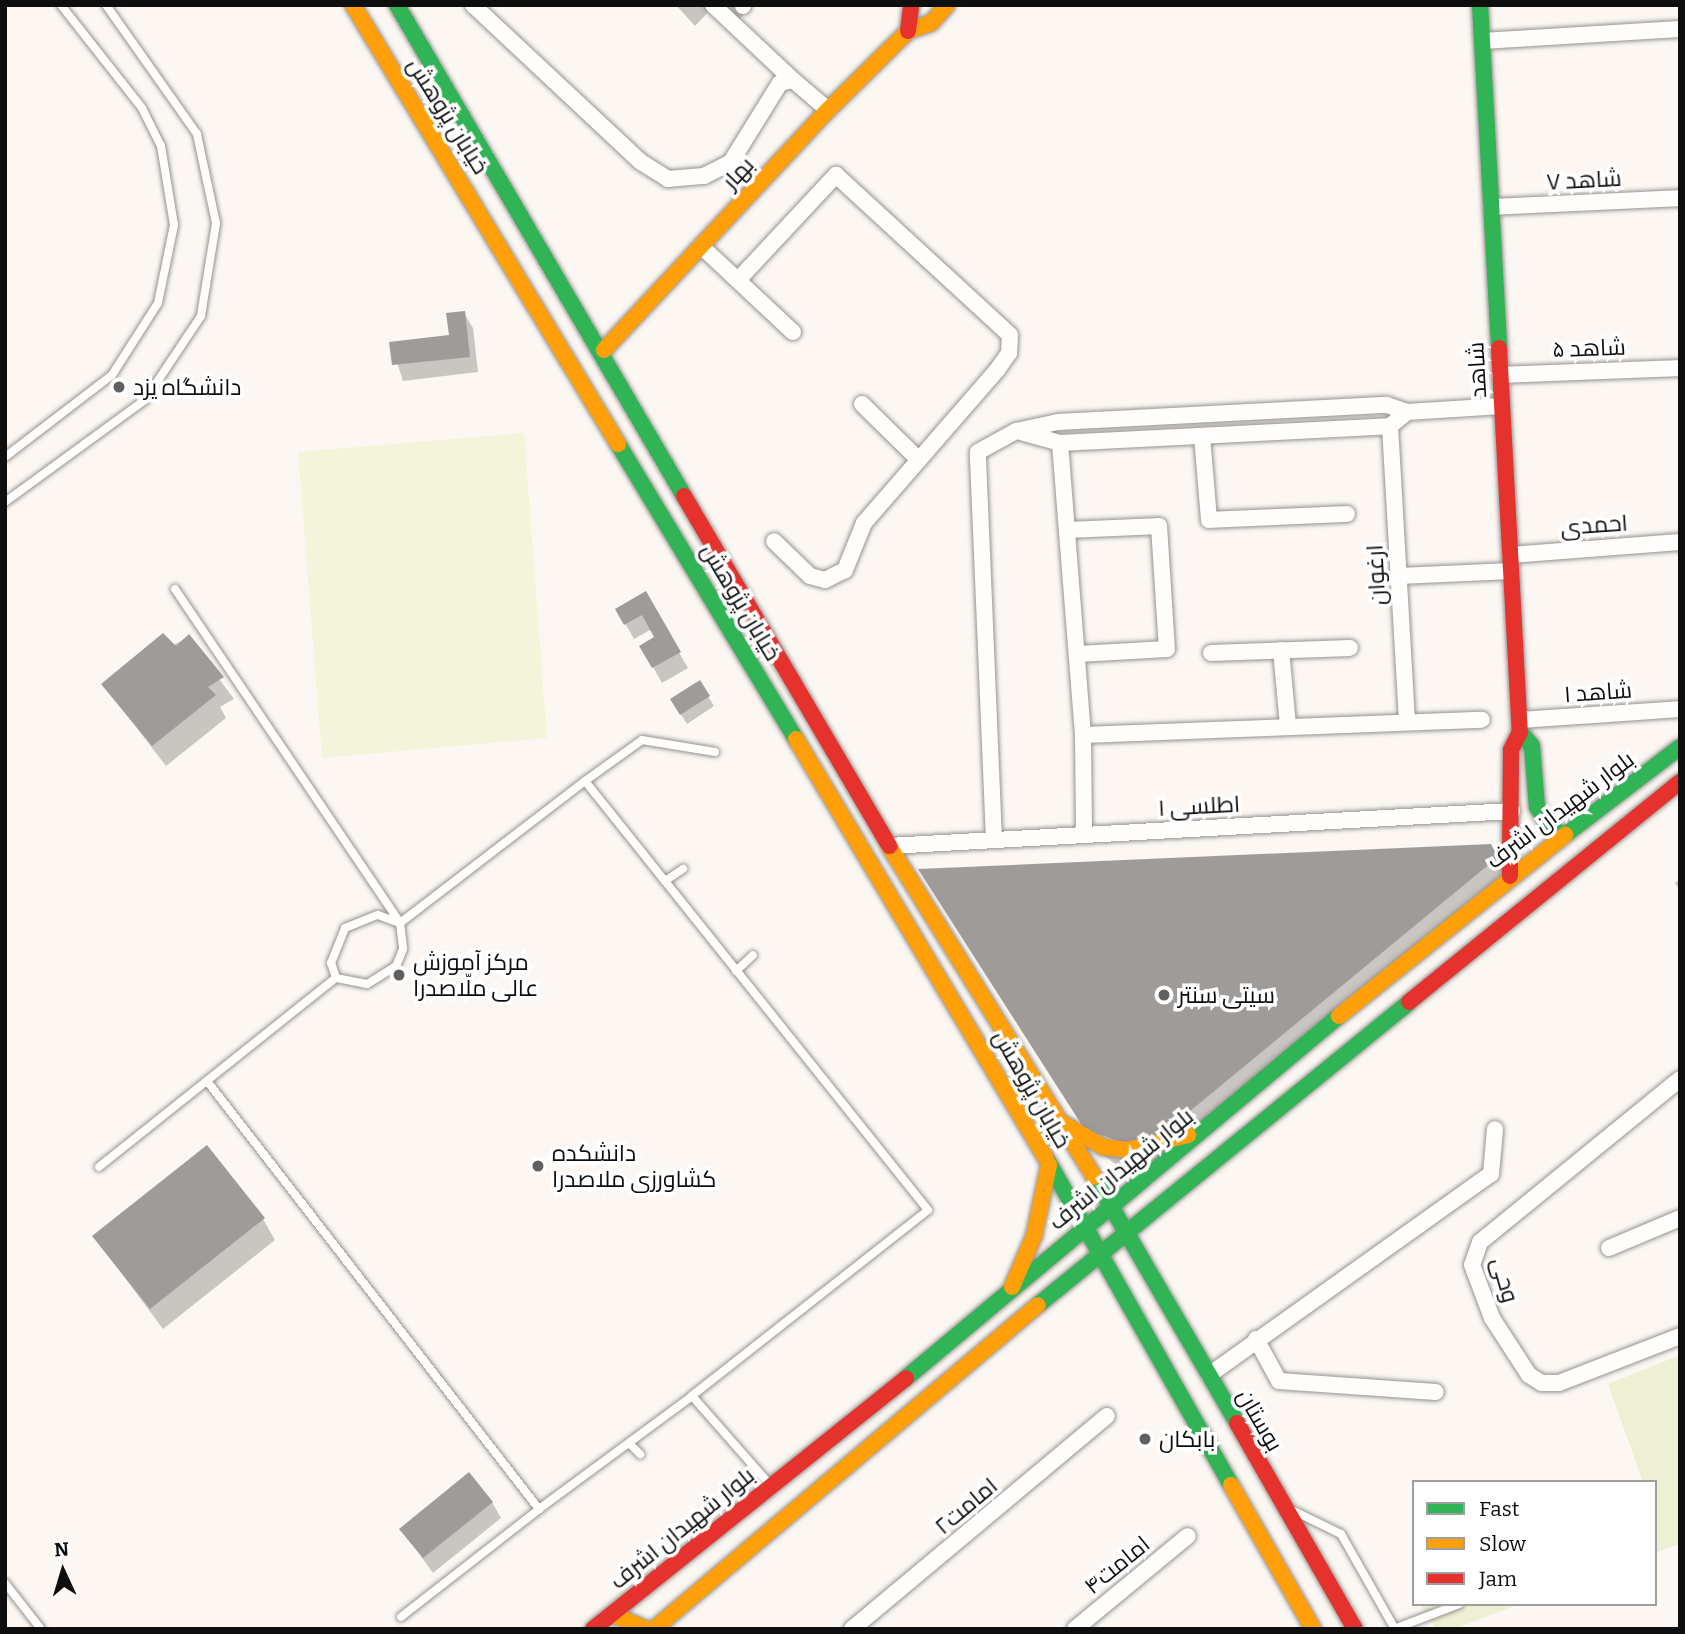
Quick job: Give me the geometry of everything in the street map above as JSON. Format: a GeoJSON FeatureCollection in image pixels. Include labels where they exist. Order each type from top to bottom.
{"type":"FeatureCollection","features":[{"type":"Feature","properties":{"kind":"main road","name":"خیابان پژوهش"},"geometry":{"type":"LineString","coordinates":[[353,5],[1049,1165],[1097,1255]]}},
{"type":"Feature","properties":{"kind":"main road","name":"خیابان پژوهش"},"geometry":{"type":"LineString","coordinates":[[397,5],[604,350],[889,846],[1128,1232]]}},
{"type":"Feature","properties":{"kind":"main road"},"geometry":{"type":"LineString","coordinates":[[908,31],[911,5]]}},
{"type":"Feature","properties":{"kind":"main road","name":"بهار"},"geometry":{"type":"LineString","coordinates":[[604,350],[828,110],[908,31],[931,23],[947,5]]}},
{"type":"Feature","properties":{"kind":"main road","name":"شاهد"},"geometry":{"type":"LineString","coordinates":[[1480,5],[1520,726],[1511,750],[1510,876]]}},
{"type":"Feature","properties":{"kind":"main road","name":"شاهد"},"geometry":{"type":"LineString","coordinates":[[1520,726],[1532,746],[1537,807],[1551,828],[1565,835]]}},
{"type":"Feature","properties":{"kind":"main road","name":"بلوار شهیدان اشرف"},"geometry":{"type":"LineString","coordinates":[[593,1629],[615,1621],[771,1486],[1009,1295],[1081,1226],[1112,1205],[1207,1128],[1510,876],[1680,747]]}},
{"type":"Feature","properties":{"kind":"main road"},"geometry":{"type":"LineString","coordinates":[[654,1629],[1097,1255],[1680,782]]}},
{"type":"Feature","properties":{"kind":"main road"},"geometry":{"type":"LineString","coordinates":[[1061,1122],[1103,1147],[1126,1150],[1154,1148],[1207,1128]]}},
{"type":"Feature","properties":{"kind":"main road"},"geometry":{"type":"LineString","coordinates":[[1009,1295],[1034,1236],[1049,1165]]}},
{"type":"Feature","properties":{"kind":"main road","name":"بوستان"},"geometry":{"type":"LineString","coordinates":[[1128,1232],[1355,1629]]}},
{"type":"Feature","properties":{"kind":"main road"},"geometry":{"type":"LineString","coordinates":[[1097,1255],[1313,1629]]}},
{"type":"Feature","properties":{"kind":"main road"},"geometry":{"type":"LineString","coordinates":[[1198,1430],[1227,1409]]}},
{"type":"Feature","properties":{"kind":"main road"},"geometry":{"type":"LineString","coordinates":[[615,1621],[645,1629]]}},
{"type":"Feature","properties":{"kind":"street"},"geometry":{"type":"LineString","coordinates":[[473,5],[641,162],[668,179],[704,176],[731,162],[774,90],[793,79]]}},
{"type":"Feature","properties":{"kind":"street"},"geometry":{"type":"LineString","coordinates":[[713,5],[828,110]]}},
{"type":"Feature","properties":{"kind":"street"},"geometry":{"type":"LineString","coordinates":[[1482,41],[1680,29]]}},
{"type":"Feature","properties":{"kind":"street"},"geometry":{"type":"LineString","coordinates":[[738,280],[836,175],[996,316],[1010,335],[1009,353],[864,523],[853,557],[833,578],[810,576],[774,541]]}},
{"type":"Feature","properties":{"kind":"street","name":"شاهد ۷"},"geometry":{"type":"LineString","coordinates":[[1491,207],[1680,198]]}},
{"type":"Feature","properties":{"kind":"street"},"geometry":{"type":"LineString","coordinates":[[701,246],[793,332]]}},
{"type":"Feature","properties":{"kind":"street","name":"شاهد ۵"},"geometry":{"type":"LineString","coordinates":[[1500,375],[1680,368]]}},
{"type":"Feature","properties":{"kind":"street"},"geometry":{"type":"LineString","coordinates":[[862,404],[917,458]]}},
{"type":"Feature","properties":{"kind":"street"},"geometry":{"type":"LineString","coordinates":[[994,840],[978,452],[1016,431],[1058,422],[1387,405],[1407,412],[1502,406]]}},
{"type":"Feature","properties":{"kind":"street"},"geometry":{"type":"LineString","coordinates":[[1016,431],[1060,443],[1390,426],[1407,412]]}},
{"type":"Feature","properties":{"kind":"street","name":"ارغوان"},"geometry":{"type":"LineString","coordinates":[[1390,426],[1407,721]]}},
{"type":"Feature","properties":{"kind":"street"},"geometry":{"type":"LineString","coordinates":[[1202,436],[1209,520],[1347,514]]}},
{"type":"Feature","properties":{"kind":"street"},"geometry":{"type":"LineString","coordinates":[[1060,443],[1069,530],[1083,735],[1084,835]]}},
{"type":"Feature","properties":{"kind":"street"},"geometry":{"type":"LineString","coordinates":[[1069,530],[1159,526],[1167,649],[1078,654]]}},
{"type":"Feature","properties":{"kind":"street","name":"احمدی"},"geometry":{"type":"LineString","coordinates":[[1399,576],[1680,542]]}},
{"type":"Feature","properties":{"kind":"street"},"geometry":{"type":"LineString","coordinates":[[1211,653],[1350,648]]}},
{"type":"Feature","properties":{"kind":"street"},"geometry":{"type":"LineString","coordinates":[[1281,650],[1288,726]]}},
{"type":"Feature","properties":{"kind":"street","name":"شاهد ۱"},"geometry":{"type":"LineString","coordinates":[[1520,726],[1680,709]]}},
{"type":"Feature","properties":{"kind":"street"},"geometry":{"type":"LineString","coordinates":[[1083,735],[1482,720]]}},
{"type":"Feature","properties":{"kind":"street","name":"اطلسی ۱"},"geometry":{"type":"LineString","coordinates":[[889,846],[1512,811]]}},
{"type":"Feature","properties":{"kind":"street","name":"وحی"},"geometry":{"type":"LineString","coordinates":[[1680,1079],[1480,1242],[1472,1265],[1492,1318],[1529,1375],[1542,1382],[1559,1383],[1680,1336]]}},
{"type":"Feature","properties":{"kind":"street"},"geometry":{"type":"LineString","coordinates":[[1209,1375],[1491,1174],[1496,1129]]}},
{"type":"Feature","properties":{"kind":"street"},"geometry":{"type":"LineString","coordinates":[[1609,1248],[1680,1218]]}},
{"type":"Feature","properties":{"kind":"street"},"geometry":{"type":"LineString","coordinates":[[1256,1339],[1279,1381],[1436,1392]]}},
{"type":"Feature","properties":{"kind":"street","name":"امامت۲"},"geometry":{"type":"LineString","coordinates":[[852,1629],[1107,1416]]}},
{"type":"Feature","properties":{"kind":"street","name":"امامت۴"},"geometry":{"type":"LineString","coordinates":[[1075,1629],[1188,1536]]}},
{"type":"Feature","properties":{"kind":"lane"},"geometry":{"type":"LineString","coordinates":[[5,457],[112,375],[158,303],[174,225],[161,146],[142,108],[61,5]]}},
{"type":"Feature","properties":{"kind":"lane"},"geometry":{"type":"LineString","coordinates":[[5,502],[145,400],[201,316],[216,223],[197,134],[106,5]]}},
{"type":"Feature","properties":{"kind":"lane"},"geometry":{"type":"LineString","coordinates":[[99,1167],[336,978],[368,984],[388,973],[403,949],[400,923],[175,589]]}},
{"type":"Feature","properties":{"kind":"lane"},"geometry":{"type":"LineString","coordinates":[[400,923],[642,740],[715,752]]}},
{"type":"Feature","properties":{"kind":"lane"},"geometry":{"type":"LineString","coordinates":[[401,1616],[539,1508],[786,1328],[928,1210],[585,781]]}},
{"type":"Feature","properties":{"kind":"lane"},"geometry":{"type":"LineString","coordinates":[[665,881],[683,869]]}},
{"type":"Feature","properties":{"kind":"lane"},"geometry":{"type":"LineString","coordinates":[[336,978],[331,963],[345,928],[379,915],[400,923]]}},
{"type":"Feature","properties":{"kind":"lane"},"geometry":{"type":"LineString","coordinates":[[736,971],[752,955]]}},
{"type":"Feature","properties":{"kind":"lane"},"geometry":{"type":"LineString","coordinates":[[207,1081],[539,1508]]}},
{"type":"Feature","properties":{"kind":"lane"},"geometry":{"type":"LineString","coordinates":[[914,1221],[921,1229]]}},
{"type":"Feature","properties":{"kind":"lane"},"geometry":{"type":"LineString","coordinates":[[692,1396],[771,1486]]}},
{"type":"Feature","properties":{"kind":"lane"},"geometry":{"type":"LineString","coordinates":[[629,1443],[640,1454]]}},
{"type":"Feature","properties":{"kind":"lane"},"geometry":{"type":"LineString","coordinates":[[1284,1506],[1342,1534],[1394,1629],[1454,1606]]}},
{"type":"Feature","properties":{"kind":"lane"},"geometry":{"type":"LineString","coordinates":[[5,1583],[41,1629]]}},
{"type":"Feature","properties":{"kind":"green space"},"geometry":{"type":"Polygon","coordinates":[[[524,433],[547,738],[322,758],[298,452],[524,433]]]}},
{"type":"Feature","properties":{"kind":"green space"},"geometry":{"type":"Polygon","coordinates":[[[1680,1355],[1680,1544],[1657,1552],[1657,1480],[1642,1480],[1608,1384],[1680,1355]]]}},
{"type":"Feature","properties":{"kind":"green space"},"geometry":{"type":"Polygon","coordinates":[[[1421,1606],[1514,1606],[1454,1629],[1436,1629],[1421,1606]]]}},
{"type":"Feature","properties":{"kind":"building"},"geometry":{"type":"Polygon","coordinates":[[[465,311],[470,357],[392,365],[389,342],[449,335],[446,313],[465,311]]]}},
{"type":"Feature","properties":{"kind":"building"},"geometry":{"type":"Polygon","coordinates":[[[646,591],[681,652],[652,668],[639,646],[654,637],[642,615],[624,625],[615,609],[646,591]]]}},
{"type":"Feature","properties":{"kind":"building"},"geometry":{"type":"Polygon","coordinates":[[[163,633],[176,646],[189,634],[224,677],[208,687],[216,695],[152,746],[101,684],[163,633]]]}},
{"type":"Feature","properties":{"kind":"building"},"geometry":{"type":"Polygon","coordinates":[[[700,680],[710,696],[680,715],[670,699],[700,680]]]}},
{"type":"Feature","properties":{"kind":"building","name":"سیتی سنتر"},"geometry":{"type":"Polygon","coordinates":[[[1491,844],[1498,857],[1144,1149],[1085,1130],[918,869],[1491,844]]]}},
{"type":"Feature","properties":{"kind":"building"},"geometry":{"type":"Polygon","coordinates":[[[207,1145],[265,1218],[150,1309],[92,1236],[207,1145]]]}},
{"type":"Feature","properties":{"kind":"building"},"geometry":{"type":"Polygon","coordinates":[[[469,1472],[493,1502],[423,1558],[399,1529],[469,1472]]]}},
{"type":"Feature","properties":{"kind":"traffic: fast"},"geometry":{"type":"LineString","coordinates":[[397,5],[684,496]]}},
{"type":"Feature","properties":{"kind":"traffic: fast"},"geometry":{"type":"LineString","coordinates":[[1480,5],[1499,348]]}},
{"type":"Feature","properties":{"kind":"traffic: fast"},"geometry":{"type":"LineString","coordinates":[[618,444],[796,739]]}},
{"type":"Feature","properties":{"kind":"traffic: fast"},"geometry":{"type":"LineString","coordinates":[[1520,732],[1532,746],[1537,807],[1551,829],[1565,835]]}},
{"type":"Feature","properties":{"kind":"traffic: fast"},"geometry":{"type":"LineString","coordinates":[[1565,835],[1680,747]]}},
{"type":"Feature","properties":{"kind":"traffic: fast"},"geometry":{"type":"LineString","coordinates":[[1038,1305],[1409,1002]]}},
{"type":"Feature","properties":{"kind":"traffic: fast"},"geometry":{"type":"LineString","coordinates":[[906,1378],[1339,1016]]}},
{"type":"Feature","properties":{"kind":"traffic: fast"},"geometry":{"type":"LineString","coordinates":[[1046,1158],[1231,1485]]}},
{"type":"Feature","properties":{"kind":"traffic: fast"},"geometry":{"type":"LineString","coordinates":[[1094,1177],[1237,1423]]}},
{"type":"Feature","properties":{"kind":"traffic: slow"},"geometry":{"type":"LineString","coordinates":[[353,5],[618,444]]}},
{"type":"Feature","properties":{"kind":"traffic: slow"},"geometry":{"type":"LineString","coordinates":[[604,350],[828,110],[908,31],[931,23],[947,5]]}},
{"type":"Feature","properties":{"kind":"traffic: slow"},"geometry":{"type":"LineString","coordinates":[[796,739],[1046,1158]]}},
{"type":"Feature","properties":{"kind":"traffic: slow"},"geometry":{"type":"LineString","coordinates":[[1339,1016],[1565,835]]}},
{"type":"Feature","properties":{"kind":"traffic: slow"},"geometry":{"type":"LineString","coordinates":[[889,846],[1094,1177]]}},
{"type":"Feature","properties":{"kind":"traffic: slow"},"geometry":{"type":"LineString","coordinates":[[1062,1123],[1103,1147],[1127,1150],[1188,1135]]}},
{"type":"Feature","properties":{"kind":"traffic: slow"},"geometry":{"type":"LineString","coordinates":[[1012,1287],[1034,1236],[1049,1165]]}},
{"type":"Feature","properties":{"kind":"traffic: slow"},"geometry":{"type":"LineString","coordinates":[[654,1629],[1038,1305]]}},
{"type":"Feature","properties":{"kind":"traffic: slow"},"geometry":{"type":"LineString","coordinates":[[1231,1485],[1313,1629]]}},
{"type":"Feature","properties":{"kind":"traffic: slow"},"geometry":{"type":"LineString","coordinates":[[612,1614],[645,1629]]}},
{"type":"Feature","properties":{"kind":"traffic: jam"},"geometry":{"type":"LineString","coordinates":[[908,31],[911,5]]}},
{"type":"Feature","properties":{"kind":"traffic: jam"},"geometry":{"type":"LineString","coordinates":[[1499,348],[1520,732],[1511,750],[1510,876]]}},
{"type":"Feature","properties":{"kind":"traffic: jam"},"geometry":{"type":"LineString","coordinates":[[684,496],[889,846]]}},
{"type":"Feature","properties":{"kind":"traffic: jam"},"geometry":{"type":"LineString","coordinates":[[1409,1002],[1680,782]]}},
{"type":"Feature","properties":{"kind":"traffic: jam"},"geometry":{"type":"LineString","coordinates":[[593,1629],[906,1378]]}},
{"type":"Feature","properties":{"kind":"traffic: jam"},"geometry":{"type":"LineString","coordinates":[[1237,1423],[1355,1629]]}},
{"type":"Feature","properties":{"kind":"place","name":"دانشگاه یزد"},"geometry":{"type":"Point","coordinates":[119,387]}},
{"type":"Feature","properties":{"kind":"place","name":"مرکز آموزش عالی ملّاصدرا"},"geometry":{"type":"Point","coordinates":[399,975]}},
{"type":"Feature","properties":{"kind":"place","name":"سیتی سنتر"},"geometry":{"type":"Point","coordinates":[1164,995]}},
{"type":"Feature","properties":{"kind":"place","name":"دانشکده کشاورزی ملاصدرا"},"geometry":{"type":"Point","coordinates":[538,1166]}},
{"type":"Feature","properties":{"kind":"place","name":"بابکان"},"geometry":{"type":"Point","coordinates":[1145,1439]}}]}
